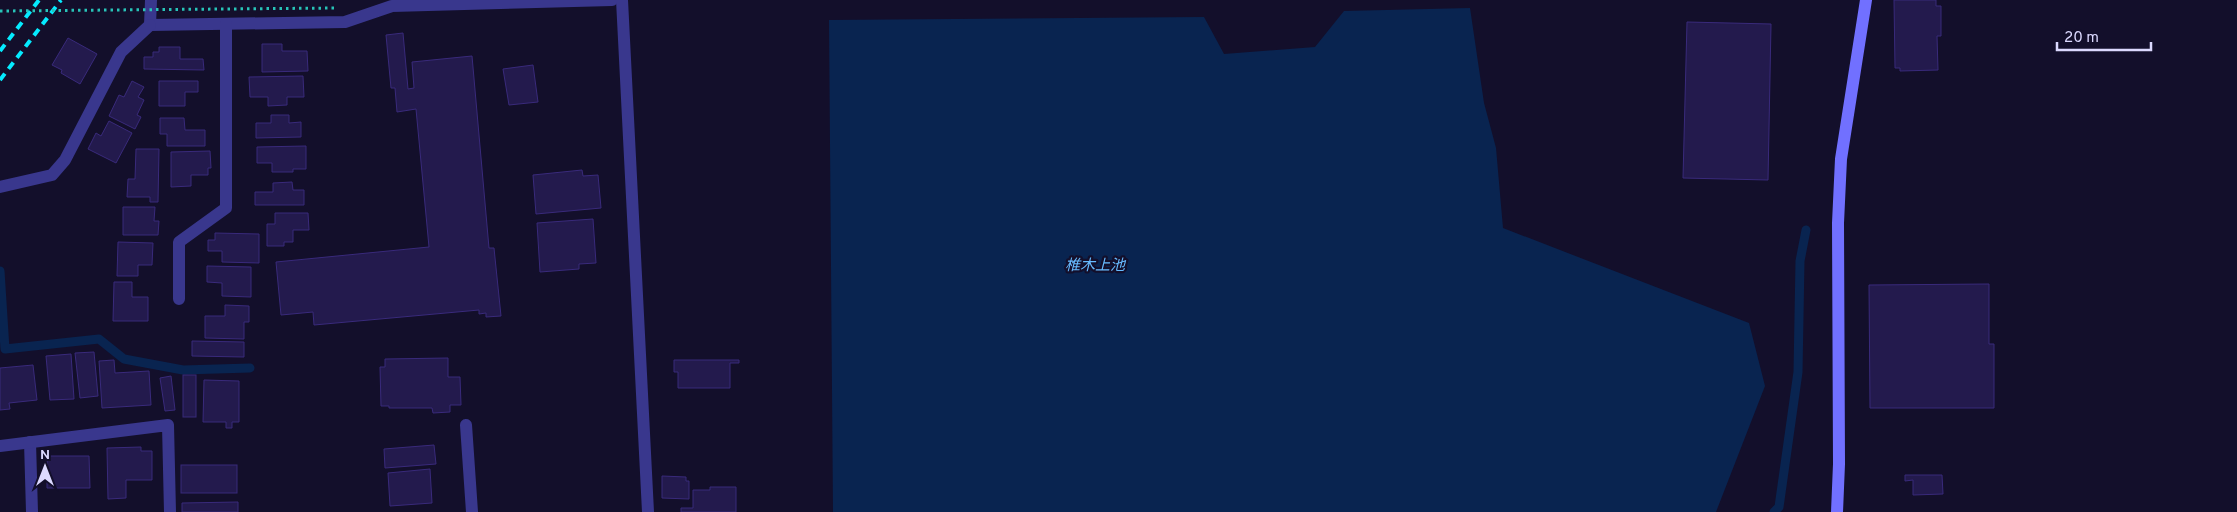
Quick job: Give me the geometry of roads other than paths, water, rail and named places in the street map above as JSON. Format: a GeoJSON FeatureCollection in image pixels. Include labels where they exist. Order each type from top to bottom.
{"type":"FeatureCollection","features":[{"type":"Feature","properties":{"kind":"street"},"geometry":{"type":"LineString","coordinates":[[150,25],[151,0]]}},
{"type":"Feature","properties":{"kind":"street"},"geometry":{"type":"LineString","coordinates":[[0,187],[52,175],[65,160],[121,52],[150,25],[345,22],[392,6],[421,2],[612,0]]}},
{"type":"Feature","properties":{"kind":"street"},"geometry":{"type":"LineString","coordinates":[[622,0],[648,512]]}},
{"type":"Feature","properties":{"kind":"street"},"geometry":{"type":"LineString","coordinates":[[1837,512],[1839,464],[1838,223],[1841,159],[1866,0]]}},
{"type":"Feature","properties":{"kind":"street"},"geometry":{"type":"LineString","coordinates":[[179,298],[179,242],[226,208],[226,24]]}},
{"type":"Feature","properties":{"kind":"street"},"geometry":{"type":"LineString","coordinates":[[0,446],[168,425],[170,512]]}},
{"type":"Feature","properties":{"kind":"street"},"geometry":{"type":"LineString","coordinates":[[466,425],[472,512]]}},
{"type":"Feature","properties":{"kind":"street"},"geometry":{"type":"LineString","coordinates":[[30,442],[32,512]]}},
{"type":"Feature","properties":{"kind":"water","name":"椎木上池"},"geometry":{"type":"Polygon","coordinates":[[[1470,8],[1484,103],[1496,148],[1503,228],[1749,323],[1765,386],[1716,512],[833,512],[829,20],[1204,17],[1224,54],[1315,47],[1344,11],[1470,8]]]}},
{"type":"Feature","properties":{"kind":"waterway"},"geometry":{"type":"LineString","coordinates":[[1774,512],[1779,507],[1798,372],[1800,261],[1806,230]]}},
{"type":"Feature","properties":{"kind":"waterway"},"geometry":{"type":"LineString","coordinates":[[0,271],[5,349],[99,339],[124,359],[183,370],[250,368]]}},
{"type":"Feature","properties":{"kind":"railway"},"geometry":{"type":"LineString","coordinates":[[0,51],[39,0]]}},
{"type":"Feature","properties":{"kind":"railway"},"geometry":{"type":"LineString","coordinates":[[0,80],[61,0]]}}]}
